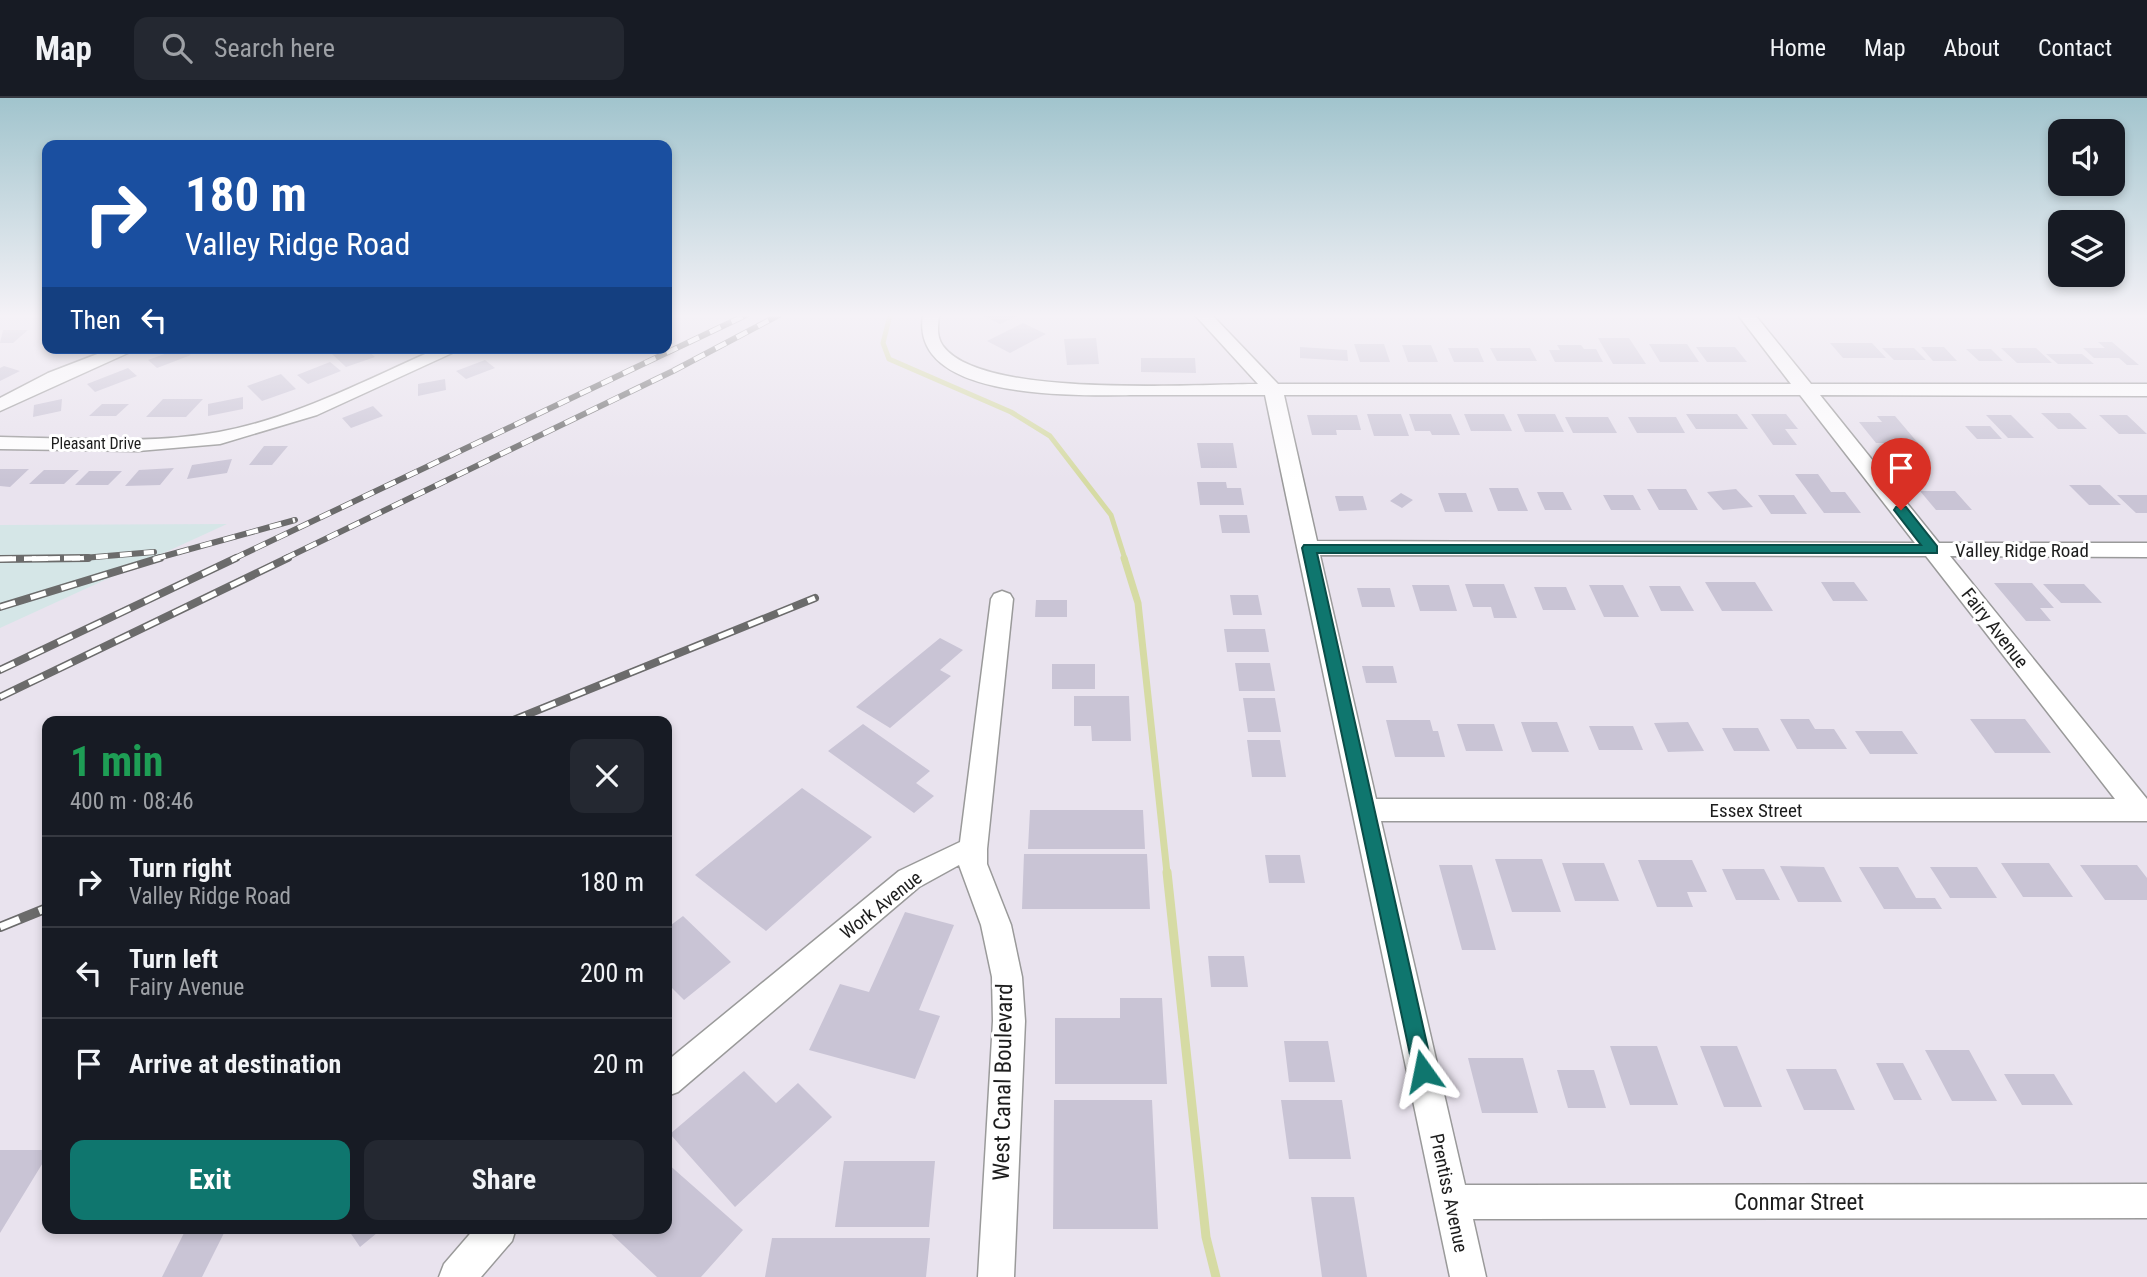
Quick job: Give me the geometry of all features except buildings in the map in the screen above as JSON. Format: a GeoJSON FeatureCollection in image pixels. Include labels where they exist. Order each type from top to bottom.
{"type":"FeatureCollection","features":[{"type":"Feature","properties":{"kind":"street"},"geometry":{"type":"LineString","coordinates":[[0,405],[72,370]]}},
{"type":"Feature","properties":{"kind":"street","name":"Pleasant Drive"},"geometry":{"type":"LineString","coordinates":[[0,443],[192,442],[266,427],[402,370]]}},
{"type":"Feature","properties":{"kind":"street"},"geometry":{"type":"LineString","coordinates":[[968,370],[1021,386],[1082,390],[1806,390],[1880,393],[2147,390]]}},
{"type":"Feature","properties":{"kind":"street"},"geometry":{"type":"LineString","coordinates":[[1255,370],[1273,389]]}},
{"type":"Feature","properties":{"kind":"street","name":"Fairy Avenue"},"geometry":{"type":"LineString","coordinates":[[1790,370],[2143,810]]}},
{"type":"Feature","properties":{"kind":"street","name":"Prentiss Avenue"},"geometry":{"type":"LineString","coordinates":[[1273,389],[1468,1277]]}},
{"type":"Feature","properties":{"kind":"street","name":"Valley Ridge Road"},"geometry":{"type":"LineString","coordinates":[[1309,548],[2147,550]]}},
{"type":"Feature","properties":{"kind":"street"},"geometry":{"type":"LineString","coordinates":[[973,849],[1002,599]]}},
{"type":"Feature","properties":{"kind":"street","name":"Essex Street"},"geometry":{"type":"LineString","coordinates":[[1366,810],[2143,810]]}},
{"type":"Feature","properties":{"kind":"street","name":"Work Avenue"},"geometry":{"type":"LineString","coordinates":[[672,1077],[909,879],[950,857],[973,849]]}},
{"type":"Feature","properties":{"kind":"street","name":"West Canal Boulevard"},"geometry":{"type":"LineString","coordinates":[[973,849],[973,864],[1003,950],[1008,999],[996,1277]]}},
{"type":"Feature","properties":{"kind":"street","name":"Conmar Street"},"geometry":{"type":"LineString","coordinates":[[1451,1202],[2147,1201]]}},
{"type":"Feature","properties":{"kind":"street"},"geometry":{"type":"LineString","coordinates":[[457,1277],[494,1234]]}},
{"type":"Feature","properties":{"kind":"shaded area"},"geometry":{"type":"Polygon","coordinates":[[[227,524],[0,628],[0,525],[227,524]]]}},
{"type":"Feature","properties":{"kind":"waterway"},"geometry":{"type":"LineString","coordinates":[[914,370],[1011,412],[1050,436],[1111,515],[1125,559]]}},
{"type":"Feature","properties":{"kind":"waterway"},"geometry":{"type":"LineString","coordinates":[[1124,558],[1138,603],[1167,873]]}},
{"type":"Feature","properties":{"kind":"waterway"},"geometry":{"type":"LineString","coordinates":[[1167,872],[1206,1237],[1216,1277]]}},
{"type":"Feature","properties":{"kind":"railway"},"geometry":{"type":"LineString","coordinates":[[233,559],[630,370]]}},
{"type":"Feature","properties":{"kind":"railway"},"geometry":{"type":"LineString","coordinates":[[284,559],[675,370]]}},
{"type":"Feature","properties":{"kind":"railway"},"geometry":{"type":"LineString","coordinates":[[154,559],[295,520]]}},
{"type":"Feature","properties":{"kind":"railway"},"geometry":{"type":"LineString","coordinates":[[88,558],[0,559],[83,558],[154,552]]}},
{"type":"Feature","properties":{"kind":"railway"},"geometry":{"type":"LineString","coordinates":[[0,607],[160,558]]}},
{"type":"Feature","properties":{"kind":"railway"},"geometry":{"type":"LineString","coordinates":[[0,670],[236,558]]}},
{"type":"Feature","properties":{"kind":"railway"},"geometry":{"type":"LineString","coordinates":[[0,697],[288,558]]}},
{"type":"Feature","properties":{"kind":"railway"},"geometry":{"type":"LineString","coordinates":[[523,716],[815,598]]}},
{"type":"Feature","properties":{"kind":"railway"},"geometry":{"type":"LineString","coordinates":[[0,927],[42,910]]}},
{"type":"Feature","properties":{"kind":"route"},"geometry":{"type":"LineString","coordinates":[[1423,1071],[1309,548],[1932,550],[1901,510]]}}]}
